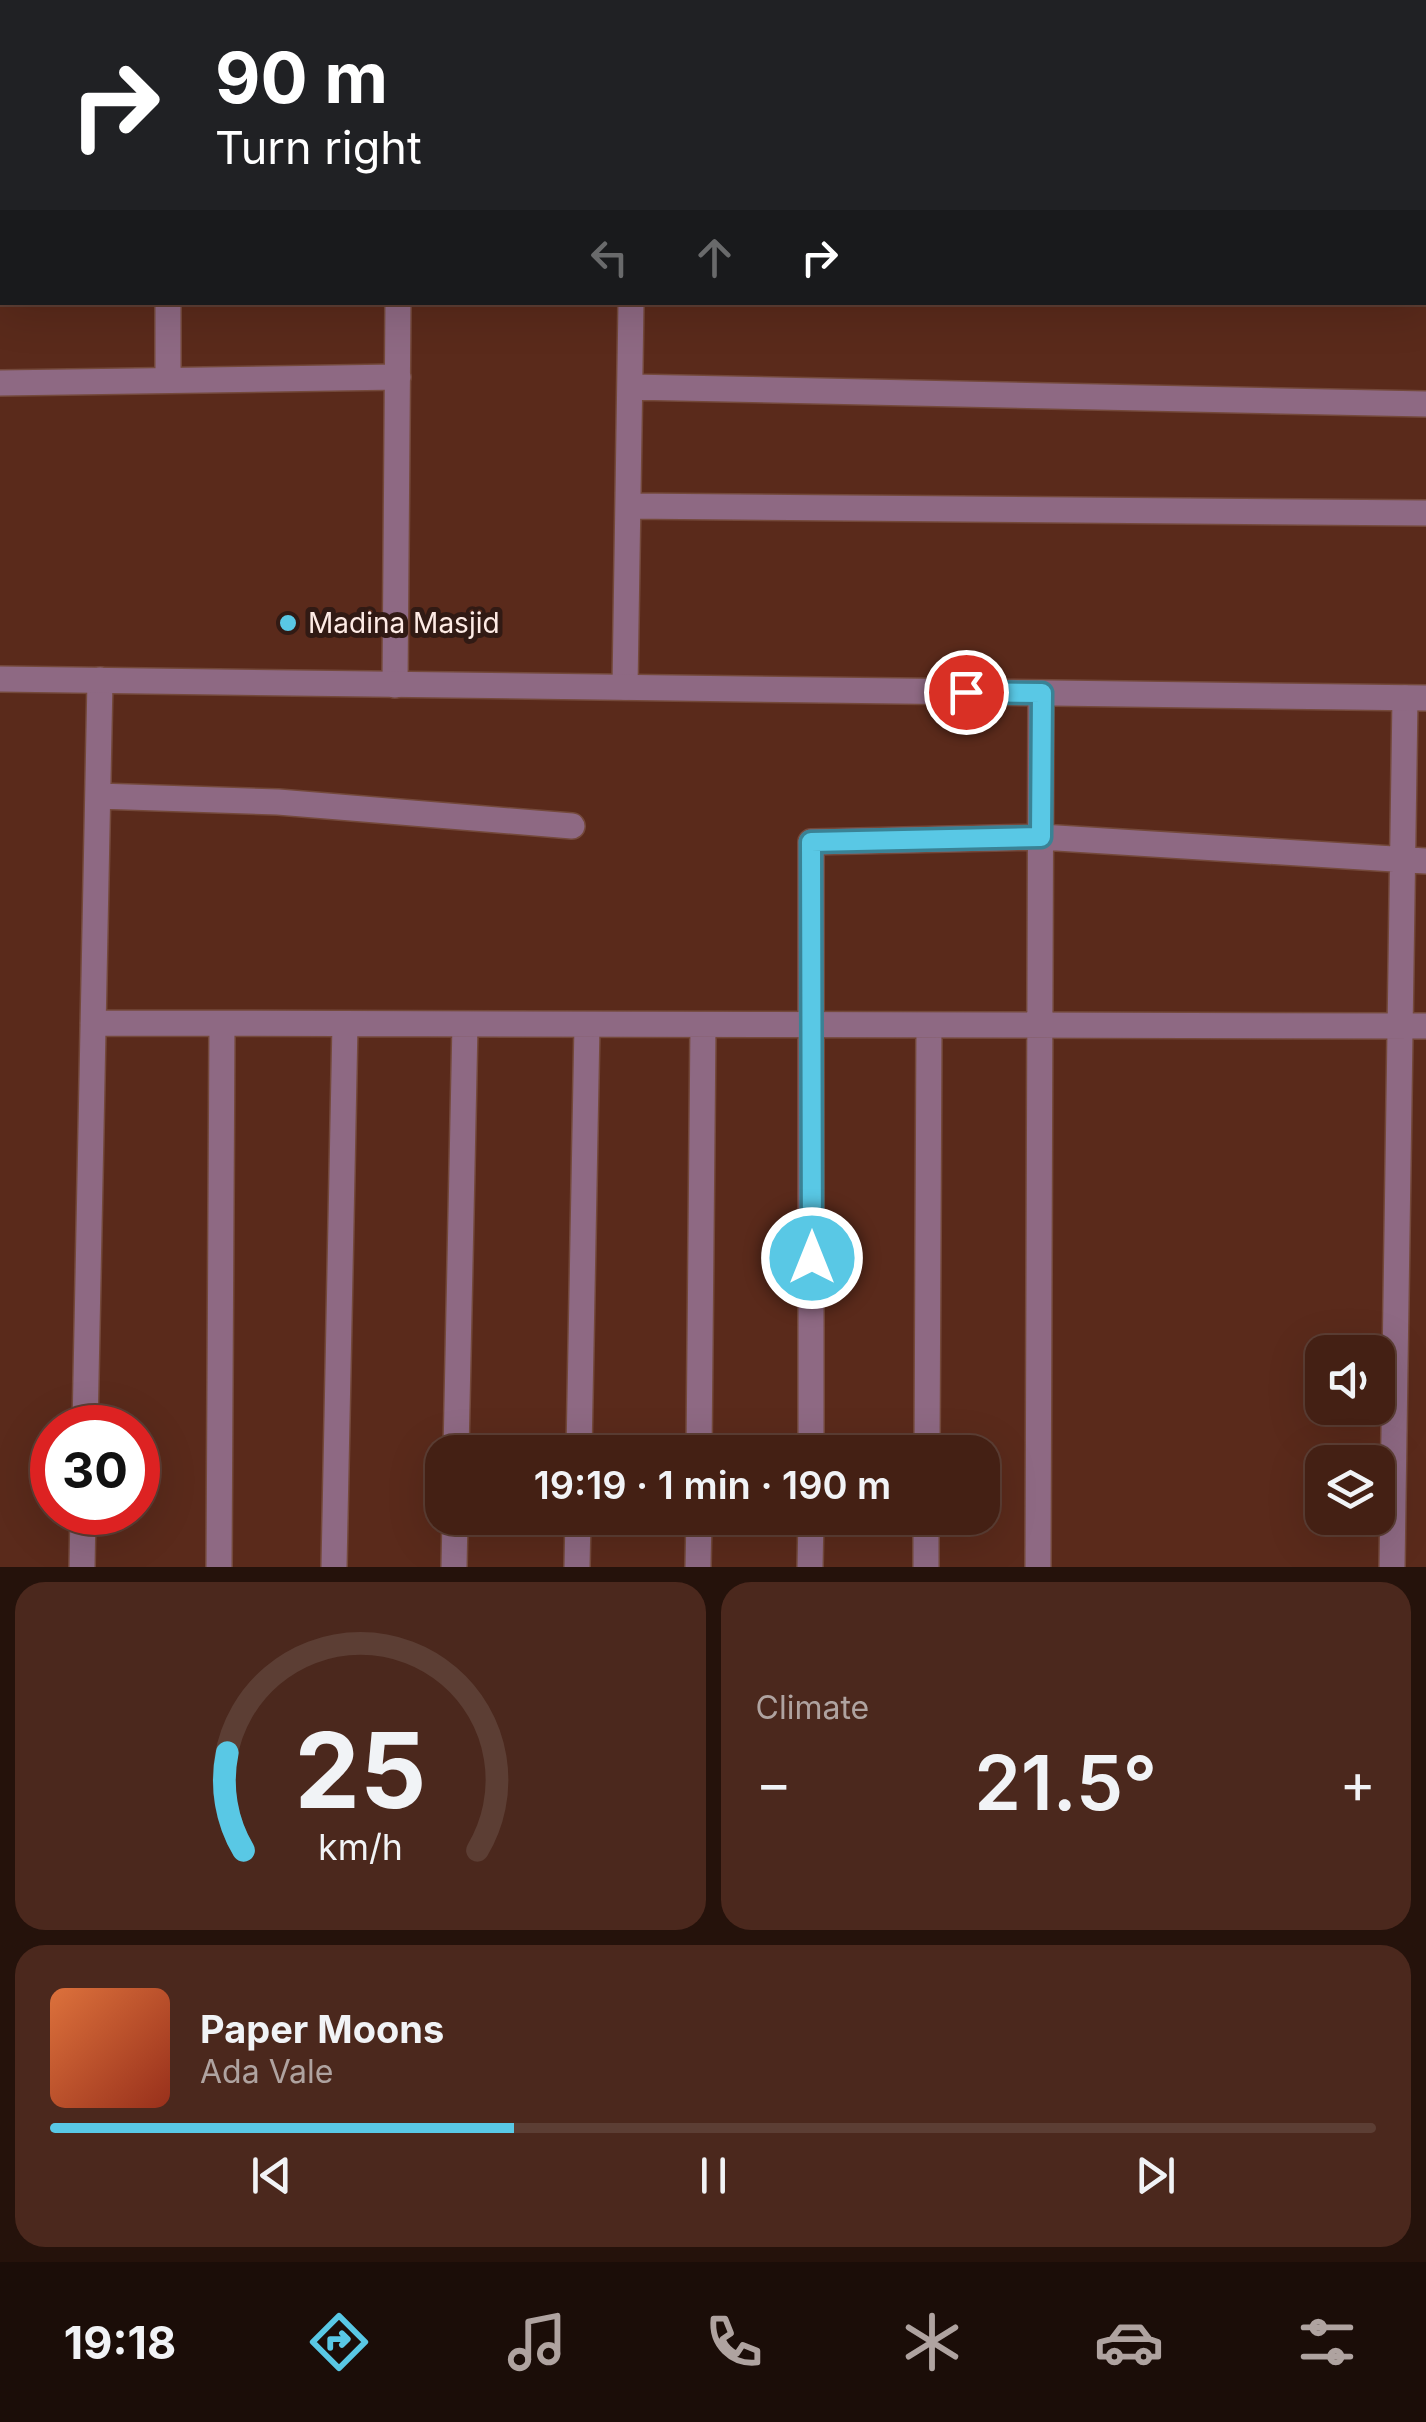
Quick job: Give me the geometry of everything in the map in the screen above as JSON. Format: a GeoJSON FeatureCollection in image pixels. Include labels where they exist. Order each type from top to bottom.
{"type":"FeatureCollection","features":[{"type":"Feature","properties":{"kind":"street"},"geometry":{"type":"LineString","coordinates":[[168,305],[168,380]]}},
{"type":"Feature","properties":{"kind":"street"},"geometry":{"type":"LineString","coordinates":[[395,685],[398,305]]}},
{"type":"Feature","properties":{"kind":"street"},"geometry":{"type":"LineString","coordinates":[[625,687],[630,305]]}},
{"type":"Feature","properties":{"kind":"street"},"geometry":{"type":"LineString","coordinates":[[0,383],[398,377]]}},
{"type":"Feature","properties":{"kind":"street"},"geometry":{"type":"LineString","coordinates":[[630,388],[1426,404]]}},
{"type":"Feature","properties":{"kind":"street"},"geometry":{"type":"LineString","coordinates":[[628,506],[1426,513]]}},
{"type":"Feature","properties":{"kind":"street"},"geometry":{"type":"LineString","coordinates":[[0,679],[1416,698],[1414,861],[1399,1027],[1392,1567]]}},
{"type":"Feature","properties":{"kind":"street"},"geometry":{"type":"LineString","coordinates":[[85,1405],[100,680]]}},
{"type":"Feature","properties":{"kind":"street"},"geometry":{"type":"LineString","coordinates":[[1038,1567],[1042,693]]}},
{"type":"Feature","properties":{"kind":"street"},"geometry":{"type":"LineString","coordinates":[[98,796],[295,803],[572,826]]}},
{"type":"Feature","properties":{"kind":"street"},"geometry":{"type":"LineString","coordinates":[[811,1435],[811,842],[1041,837],[1414,861]]}},
{"type":"Feature","properties":{"kind":"street"},"geometry":{"type":"LineString","coordinates":[[93,1023],[1426,1026]]}},
{"type":"Feature","properties":{"kind":"street"},"geometry":{"type":"LineString","coordinates":[[219,1567],[222,1024]]}},
{"type":"Feature","properties":{"kind":"street"},"geometry":{"type":"LineString","coordinates":[[334,1567],[344,1024]]}},
{"type":"Feature","properties":{"kind":"street"},"geometry":{"type":"LineString","coordinates":[[456,1435],[465,1024]]}},
{"type":"Feature","properties":{"kind":"street"},"geometry":{"type":"LineString","coordinates":[[579,1435],[587,1025]]}},
{"type":"Feature","properties":{"kind":"street"},"geometry":{"type":"LineString","coordinates":[[699,1435],[703,1025]]}},
{"type":"Feature","properties":{"kind":"street"},"geometry":{"type":"LineString","coordinates":[[926,1435],[930,1026]]}},
{"type":"Feature","properties":{"kind":"street"},"geometry":{"type":"LineString","coordinates":[[82,1567],[83,1535]]}},
{"type":"Feature","properties":{"kind":"street"},"geometry":{"type":"LineString","coordinates":[[454,1567],[455,1535]]}},
{"type":"Feature","properties":{"kind":"street"},"geometry":{"type":"LineString","coordinates":[[577,1567],[578,1535]]}},
{"type":"Feature","properties":{"kind":"street"},"geometry":{"type":"LineString","coordinates":[[698,1567],[699,1535]]}},
{"type":"Feature","properties":{"kind":"street"},"geometry":{"type":"LineString","coordinates":[[810,1535],[810,1567]]}},
{"type":"Feature","properties":{"kind":"street"},"geometry":{"type":"LineString","coordinates":[[926,1535],[926,1567]]}},
{"type":"Feature","properties":{"kind":"place","name":"Madina Masjid"},"geometry":{"type":"Point","coordinates":[288,623]}},
{"type":"Feature","properties":{"kind":"route"},"geometry":{"type":"LineString","coordinates":[[812,1258],[811,842],[1041,837],[1042,693],[966,692]]}}]}
